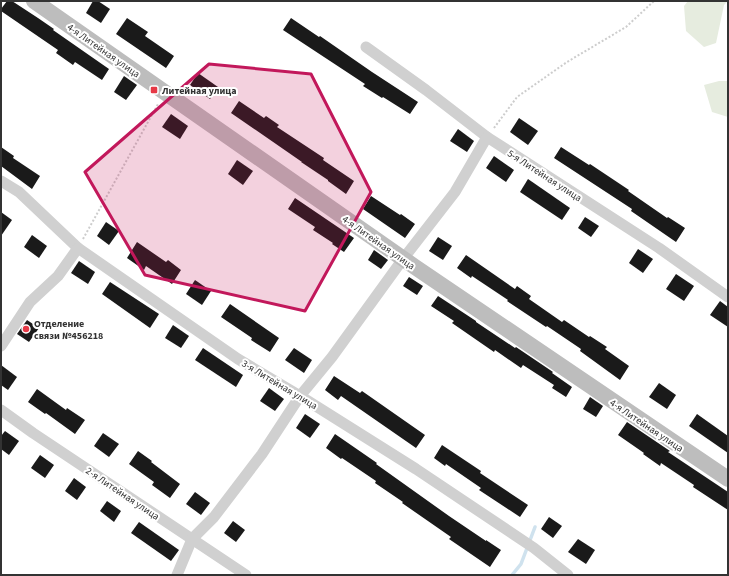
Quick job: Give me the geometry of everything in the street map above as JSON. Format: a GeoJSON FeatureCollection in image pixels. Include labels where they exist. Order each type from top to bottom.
{"type":"FeatureCollection","features":[{"type":"Feature","properties":{"kind":"street","name":"4-я Литейная улица"},"geometry":{"type":"LineString","coordinates":[[34,1],[403,259],[728,479]]}},
{"type":"Feature","properties":{"kind":"street","name":"5-я Литейная улица"},"geometry":{"type":"LineString","coordinates":[[366,47],[426,90],[487,138],[659,248],[728,298]]}},
{"type":"Feature","properties":{"kind":"street"},"geometry":{"type":"LineString","coordinates":[[177,575],[192,539],[214,517],[262,454],[300,396],[332,357],[403,259],[455,192],[487,138]]}},
{"type":"Feature","properties":{"kind":"street","name":"3-я Литейная улица"},"geometry":{"type":"LineString","coordinates":[[1,181],[19,192],[78,248],[238,359],[416,469],[534,548],[568,575]]}},
{"type":"Feature","properties":{"kind":"street"},"geometry":{"type":"LineString","coordinates":[[1,346],[30,302],[58,276],[78,248]]}},
{"type":"Feature","properties":{"kind":"street","name":"2-я Литейная улица"},"geometry":{"type":"LineString","coordinates":[[1,410],[33,433],[246,575]]}},
{"type":"Feature","properties":{"kind":"path"},"geometry":{"type":"LineString","coordinates":[[487,138],[516,97],[567,62],[626,27],[654,1]]}},
{"type":"Feature","properties":{"kind":"path"},"geometry":{"type":"LineString","coordinates":[[78,248],[164,92]]}},
{"type":"Feature","properties":{"kind":"highlighted area"},"geometry":{"type":"Polygon","coordinates":[[[209,64],[311,74],[371,192],[305,311],[145,275],[85,172],[209,64]]]}},
{"type":"Feature","properties":{"kind":"shaded area"},"geometry":{"type":"Polygon","coordinates":[[[688,1],[728,1],[724,5],[716,43],[704,47],[686,31],[684,6],[688,1]]]}},
{"type":"Feature","properties":{"kind":"shaded area"},"geometry":{"type":"Polygon","coordinates":[[[719,81],[728,81],[728,117],[712,112],[704,85],[719,81]]]}},
{"type":"Feature","properties":{"kind":"building"},"geometry":{"type":"Polygon","coordinates":[[[7,1],[12,1],[38,18],[109,69],[102,80],[75,62],[73,65],[56,53],[58,50],[1,11],[7,1]]]}},
{"type":"Feature","properties":{"kind":"building"},"geometry":{"type":"Polygon","coordinates":[[[93,1],[98,1],[110,9],[101,23],[86,13],[93,1]]]}},
{"type":"Feature","properties":{"kind":"building"},"geometry":{"type":"Polygon","coordinates":[[[127,18],[148,32],[145,36],[174,56],[166,68],[116,34],[127,18]]]}},
{"type":"Feature","properties":{"kind":"building"},"geometry":{"type":"Polygon","coordinates":[[[291,18],[418,102],[410,114],[363,86],[365,84],[283,30],[291,18]]]}},
{"type":"Feature","properties":{"kind":"building"},"geometry":{"type":"Polygon","coordinates":[[[198,73],[218,87],[210,99],[190,85],[198,73]]]}},
{"type":"Feature","properties":{"kind":"building"},"geometry":{"type":"Polygon","coordinates":[[[124,76],[137,85],[126,100],[114,92],[124,76]]]}},
{"type":"Feature","properties":{"kind":"building"},"geometry":{"type":"Polygon","coordinates":[[[239,101],[264,118],[266,116],[279,125],[277,127],[324,158],[323,160],[354,181],[346,194],[231,113],[239,101]]]}},
{"type":"Feature","properties":{"kind":"building"},"geometry":{"type":"Polygon","coordinates":[[[171,114],[188,126],[180,139],[162,127],[171,114]]]}},
{"type":"Feature","properties":{"kind":"building"},"geometry":{"type":"Polygon","coordinates":[[[519,118],[538,131],[528,145],[510,132],[519,118]]]}},
{"type":"Feature","properties":{"kind":"building"},"geometry":{"type":"Polygon","coordinates":[[[458,129],[474,141],[467,152],[450,141],[458,129]]]}},
{"type":"Feature","properties":{"kind":"building"},"geometry":{"type":"Polygon","coordinates":[[[1,147],[14,156],[13,158],[40,176],[32,189],[1,166],[1,147]]]}},
{"type":"Feature","properties":{"kind":"building"},"geometry":{"type":"Polygon","coordinates":[[[561,147],[589,165],[590,164],[667,218],[668,217],[685,228],[676,242],[631,211],[632,209],[554,158],[561,147]]]}},
{"type":"Feature","properties":{"kind":"building"},"geometry":{"type":"Polygon","coordinates":[[[494,156],[514,170],[506,182],[486,168],[494,156]]]}},
{"type":"Feature","properties":{"kind":"building"},"geometry":{"type":"Polygon","coordinates":[[[237,160],[253,171],[243,185],[228,174],[237,160]]]}},
{"type":"Feature","properties":{"kind":"building"},"geometry":{"type":"Polygon","coordinates":[[[528,179],[570,208],[562,220],[520,192],[528,179]]]}},
{"type":"Feature","properties":{"kind":"building"},"geometry":{"type":"Polygon","coordinates":[[[371,196],[415,224],[405,238],[363,209],[371,196]]]}},
{"type":"Feature","properties":{"kind":"building"},"geometry":{"type":"Polygon","coordinates":[[[295,198],[354,238],[344,252],[313,230],[315,227],[288,209],[295,198]]]}},
{"type":"Feature","properties":{"kind":"building"},"geometry":{"type":"Polygon","coordinates":[[[1,212],[12,220],[1,236],[1,212]]]}},
{"type":"Feature","properties":{"kind":"building"},"geometry":{"type":"Polygon","coordinates":[[[585,217],[599,226],[591,237],[578,228],[585,217]]]}},
{"type":"Feature","properties":{"kind":"building"},"geometry":{"type":"Polygon","coordinates":[[[106,222],[119,231],[109,245],[97,236],[106,222]]]}},
{"type":"Feature","properties":{"kind":"building"},"geometry":{"type":"Polygon","coordinates":[[[32,235],[47,246],[39,258],[24,247],[32,235]]]}},
{"type":"Feature","properties":{"kind":"building"},"geometry":{"type":"Polygon","coordinates":[[[438,237],[452,246],[443,260],[429,251],[438,237]]]}},
{"type":"Feature","properties":{"kind":"building"},"geometry":{"type":"Polygon","coordinates":[[[137,242],[166,262],[168,260],[181,270],[172,284],[146,266],[144,270],[127,258],[137,242]]]}},
{"type":"Feature","properties":{"kind":"building"},"geometry":{"type":"Polygon","coordinates":[[[638,249],[653,259],[643,273],[629,263],[638,249]]]}},
{"type":"Feature","properties":{"kind":"building"},"geometry":{"type":"Polygon","coordinates":[[[374,250],[388,260],[381,269],[368,260],[374,250]]]}},
{"type":"Feature","properties":{"kind":"building"},"geometry":{"type":"Polygon","coordinates":[[[466,255],[515,289],[517,286],[531,296],[529,299],[562,322],[564,320],[607,347],[605,349],[629,366],[620,380],[580,351],[581,349],[507,301],[508,300],[472,276],[471,278],[457,268],[466,255]]]}},
{"type":"Feature","properties":{"kind":"building"},"geometry":{"type":"Polygon","coordinates":[[[79,261],[95,272],[88,284],[71,273],[79,261]]]}},
{"type":"Feature","properties":{"kind":"building"},"geometry":{"type":"Polygon","coordinates":[[[676,274],[694,286],[684,301],[666,289],[676,274]]]}},
{"type":"Feature","properties":{"kind":"building"},"geometry":{"type":"Polygon","coordinates":[[[409,277],[423,286],[417,295],[403,286],[409,277]]]}},
{"type":"Feature","properties":{"kind":"building"},"geometry":{"type":"Polygon","coordinates":[[[195,280],[211,291],[202,305],[186,294],[195,280]]]}},
{"type":"Feature","properties":{"kind":"building"},"geometry":{"type":"Polygon","coordinates":[[[110,282],[159,314],[150,328],[102,294],[110,282]]]}},
{"type":"Feature","properties":{"kind":"building"},"geometry":{"type":"Polygon","coordinates":[[[438,296],[553,372],[552,373],[572,387],[566,397],[552,388],[554,385],[523,365],[521,368],[495,350],[494,352],[452,323],[454,321],[431,306],[438,296]]]}},
{"type":"Feature","properties":{"kind":"building"},"geometry":{"type":"Polygon","coordinates":[[[720,301],[728,307],[728,327],[710,315],[720,301]]]}},
{"type":"Feature","properties":{"kind":"building"},"geometry":{"type":"Polygon","coordinates":[[[230,304],[279,338],[270,352],[251,340],[252,338],[221,317],[230,304]]]}},
{"type":"Feature","properties":{"kind":"building","name":"Отделение связи №456218"},"geometry":{"type":"Polygon","coordinates":[[[27,320],[39,328],[29,342],[17,334],[27,320]]]}},
{"type":"Feature","properties":{"kind":"building"},"geometry":{"type":"Polygon","coordinates":[[[173,325],[189,336],[181,348],[165,338],[173,325]]]}},
{"type":"Feature","properties":{"kind":"building"},"geometry":{"type":"Polygon","coordinates":[[[203,348],[243,375],[236,387],[195,360],[203,348]]]}},
{"type":"Feature","properties":{"kind":"building"},"geometry":{"type":"Polygon","coordinates":[[[294,348],[312,360],[304,373],[285,360],[294,348]]]}},
{"type":"Feature","properties":{"kind":"building"},"geometry":{"type":"Polygon","coordinates":[[[1,365],[17,377],[8,390],[1,385],[1,365]]]}},
{"type":"Feature","properties":{"kind":"building"},"geometry":{"type":"Polygon","coordinates":[[[334,376],[360,393],[362,391],[425,435],[416,448],[341,396],[338,400],[325,390],[334,376]]]}},
{"type":"Feature","properties":{"kind":"building"},"geometry":{"type":"Polygon","coordinates":[[[659,383],[676,395],[667,409],[649,397],[659,383]]]}},
{"type":"Feature","properties":{"kind":"building"},"geometry":{"type":"Polygon","coordinates":[[[269,388],[284,399],[275,411],[260,401],[269,388]]]}},
{"type":"Feature","properties":{"kind":"building"},"geometry":{"type":"Polygon","coordinates":[[[37,389],[66,410],[67,408],[85,420],[75,434],[28,402],[37,389]]]}},
{"type":"Feature","properties":{"kind":"building"},"geometry":{"type":"Polygon","coordinates":[[[590,397],[603,406],[596,417],[583,409],[590,397]]]}},
{"type":"Feature","properties":{"kind":"building"},"geometry":{"type":"Polygon","coordinates":[[[305,414],[320,424],[310,438],[296,428],[305,414]]]}},
{"type":"Feature","properties":{"kind":"building"},"geometry":{"type":"Polygon","coordinates":[[[697,414],[728,436],[728,453],[689,426],[697,414]]]}},
{"type":"Feature","properties":{"kind":"building"},"geometry":{"type":"Polygon","coordinates":[[[627,422],[670,451],[668,452],[728,492],[728,510],[693,487],[694,485],[661,463],[660,466],[618,435],[627,422]]]}},
{"type":"Feature","properties":{"kind":"building"},"geometry":{"type":"Polygon","coordinates":[[[5,431],[19,441],[9,455],[1,449],[1,436],[5,431]]]}},
{"type":"Feature","properties":{"kind":"building"},"geometry":{"type":"Polygon","coordinates":[[[103,433],[119,444],[109,457],[94,446],[103,433]]]}},
{"type":"Feature","properties":{"kind":"building"},"geometry":{"type":"Polygon","coordinates":[[[335,434],[449,516],[501,550],[490,567],[449,539],[451,537],[375,483],[376,481],[326,448],[335,434]]]}},
{"type":"Feature","properties":{"kind":"building"},"geometry":{"type":"Polygon","coordinates":[[[442,445],[481,471],[480,473],[528,505],[520,517],[479,490],[481,488],[446,464],[445,466],[434,458],[442,445]]]}},
{"type":"Feature","properties":{"kind":"building"},"geometry":{"type":"Polygon","coordinates":[[[138,451],[180,484],[170,498],[152,485],[154,482],[129,464],[138,451]]]}},
{"type":"Feature","properties":{"kind":"building"},"geometry":{"type":"Polygon","coordinates":[[[40,455],[54,465],[45,478],[31,468],[40,455]]]}},
{"type":"Feature","properties":{"kind":"building"},"geometry":{"type":"Polygon","coordinates":[[[74,478],[86,487],[77,500],[65,491],[74,478]]]}},
{"type":"Feature","properties":{"kind":"building"},"geometry":{"type":"Polygon","coordinates":[[[195,492],[210,503],[201,515],[186,504],[195,492]]]}},
{"type":"Feature","properties":{"kind":"building"},"geometry":{"type":"Polygon","coordinates":[[[107,501],[121,511],[114,522],[100,511],[107,501]]]}},
{"type":"Feature","properties":{"kind":"building"},"geometry":{"type":"Polygon","coordinates":[[[549,517],[562,526],[553,538],[541,529],[549,517]]]}},
{"type":"Feature","properties":{"kind":"building"},"geometry":{"type":"Polygon","coordinates":[[[233,521],[245,530],[236,542],[224,533],[233,521]]]}},
{"type":"Feature","properties":{"kind":"building"},"geometry":{"type":"Polygon","coordinates":[[[139,522],[179,550],[171,561],[131,533],[139,522]]]}},
{"type":"Feature","properties":{"kind":"building"},"geometry":{"type":"Polygon","coordinates":[[[578,539],[595,550],[586,564],[568,552],[578,539]]]}},
{"type":"Feature","properties":{"kind":"waterway"},"geometry":{"type":"LineString","coordinates":[[512,575],[521,564],[535,527]]}},
{"type":"Feature","properties":{"kind":"place","name":"Литейная улица"},"geometry":{"type":"Point","coordinates":[154,90]}},
{"type":"Feature","properties":{"kind":"place","name":"Отделение связи №456218"},"geometry":{"type":"Point","coordinates":[26,329]}}]}
